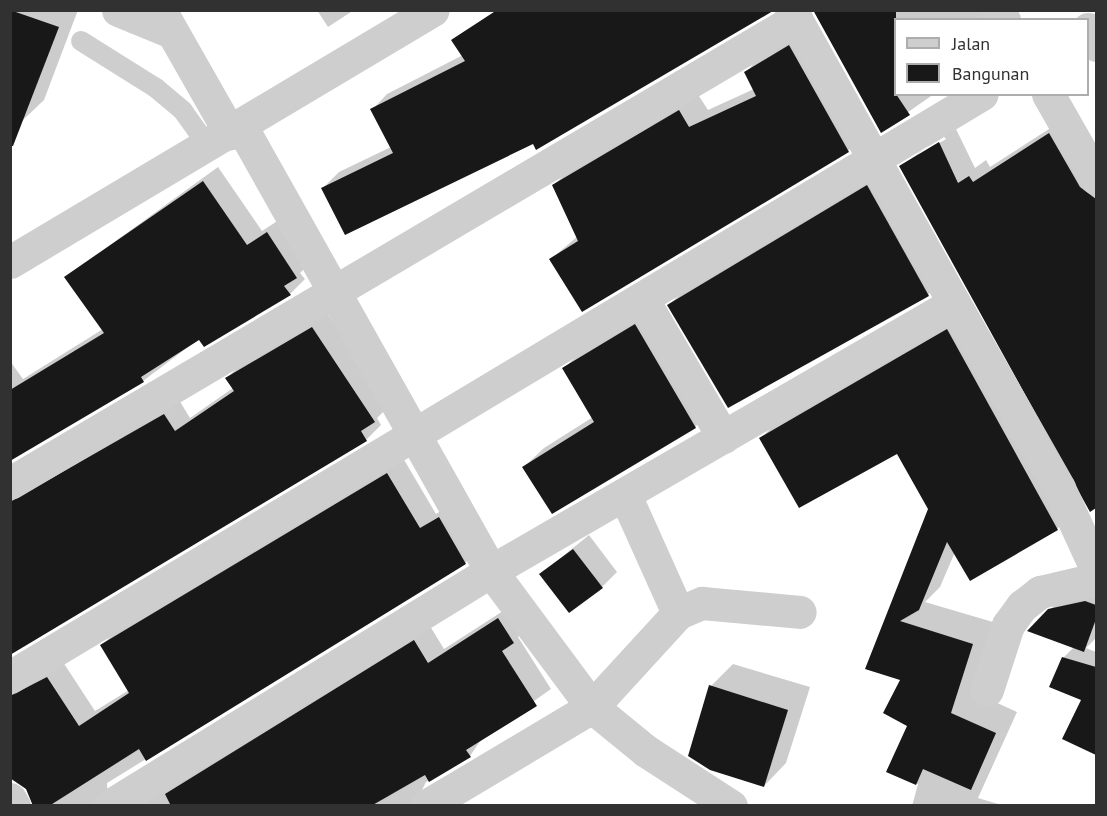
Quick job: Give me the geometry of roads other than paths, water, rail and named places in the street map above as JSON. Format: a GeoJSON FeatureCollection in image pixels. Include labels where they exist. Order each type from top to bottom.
{"type":"FeatureCollection","features":[{"type":"Feature","properties":{"kind":"street"},"geometry":{"type":"LineString","coordinates":[[118,10],[166,21],[226,135],[331,291],[491,571],[592,707],[646,751],[731,806]]}},
{"type":"Feature","properties":{"kind":"street"},"geometry":{"type":"LineString","coordinates":[[10,262],[432,10]]}},
{"type":"Feature","properties":{"kind":"street"},"geometry":{"type":"LineString","coordinates":[[10,483],[793,15],[1059,488],[1096,569]]}},
{"type":"Feature","properties":{"kind":"street"},"geometry":{"type":"LineString","coordinates":[[1089,31],[1096,45]]}},
{"type":"Feature","properties":{"kind":"street"},"geometry":{"type":"LineString","coordinates":[[10,677],[874,162],[979,96]]}},
{"type":"Feature","properties":{"kind":"street"},"geometry":{"type":"LineString","coordinates":[[1049,96],[1096,178]]}},
{"type":"Feature","properties":{"kind":"street"},"geometry":{"type":"LineString","coordinates":[[643,300],[723,437]]}},
{"type":"Feature","properties":{"kind":"street"},"geometry":{"type":"LineString","coordinates":[[109,806],[491,571],[954,303]]}},
{"type":"Feature","properties":{"kind":"street"},"geometry":{"type":"LineString","coordinates":[[625,495],[678,613]]}},
{"type":"Feature","properties":{"kind":"street"},"geometry":{"type":"LineString","coordinates":[[987,690],[1008,625],[1022,606],[1040,592],[1096,579]]}},
{"type":"Feature","properties":{"kind":"street"},"geometry":{"type":"LineString","coordinates":[[426,806],[592,707],[678,613],[702,603],[800,612]]}},
{"type":"Feature","properties":{"kind":"street"},"geometry":{"type":"LineString","coordinates":[[10,799],[14,806]]}},
{"type":"Feature","properties":{"kind":"lane"},"geometry":{"type":"LineString","coordinates":[[81,41],[156,88],[183,111],[226,135]]}}]}
